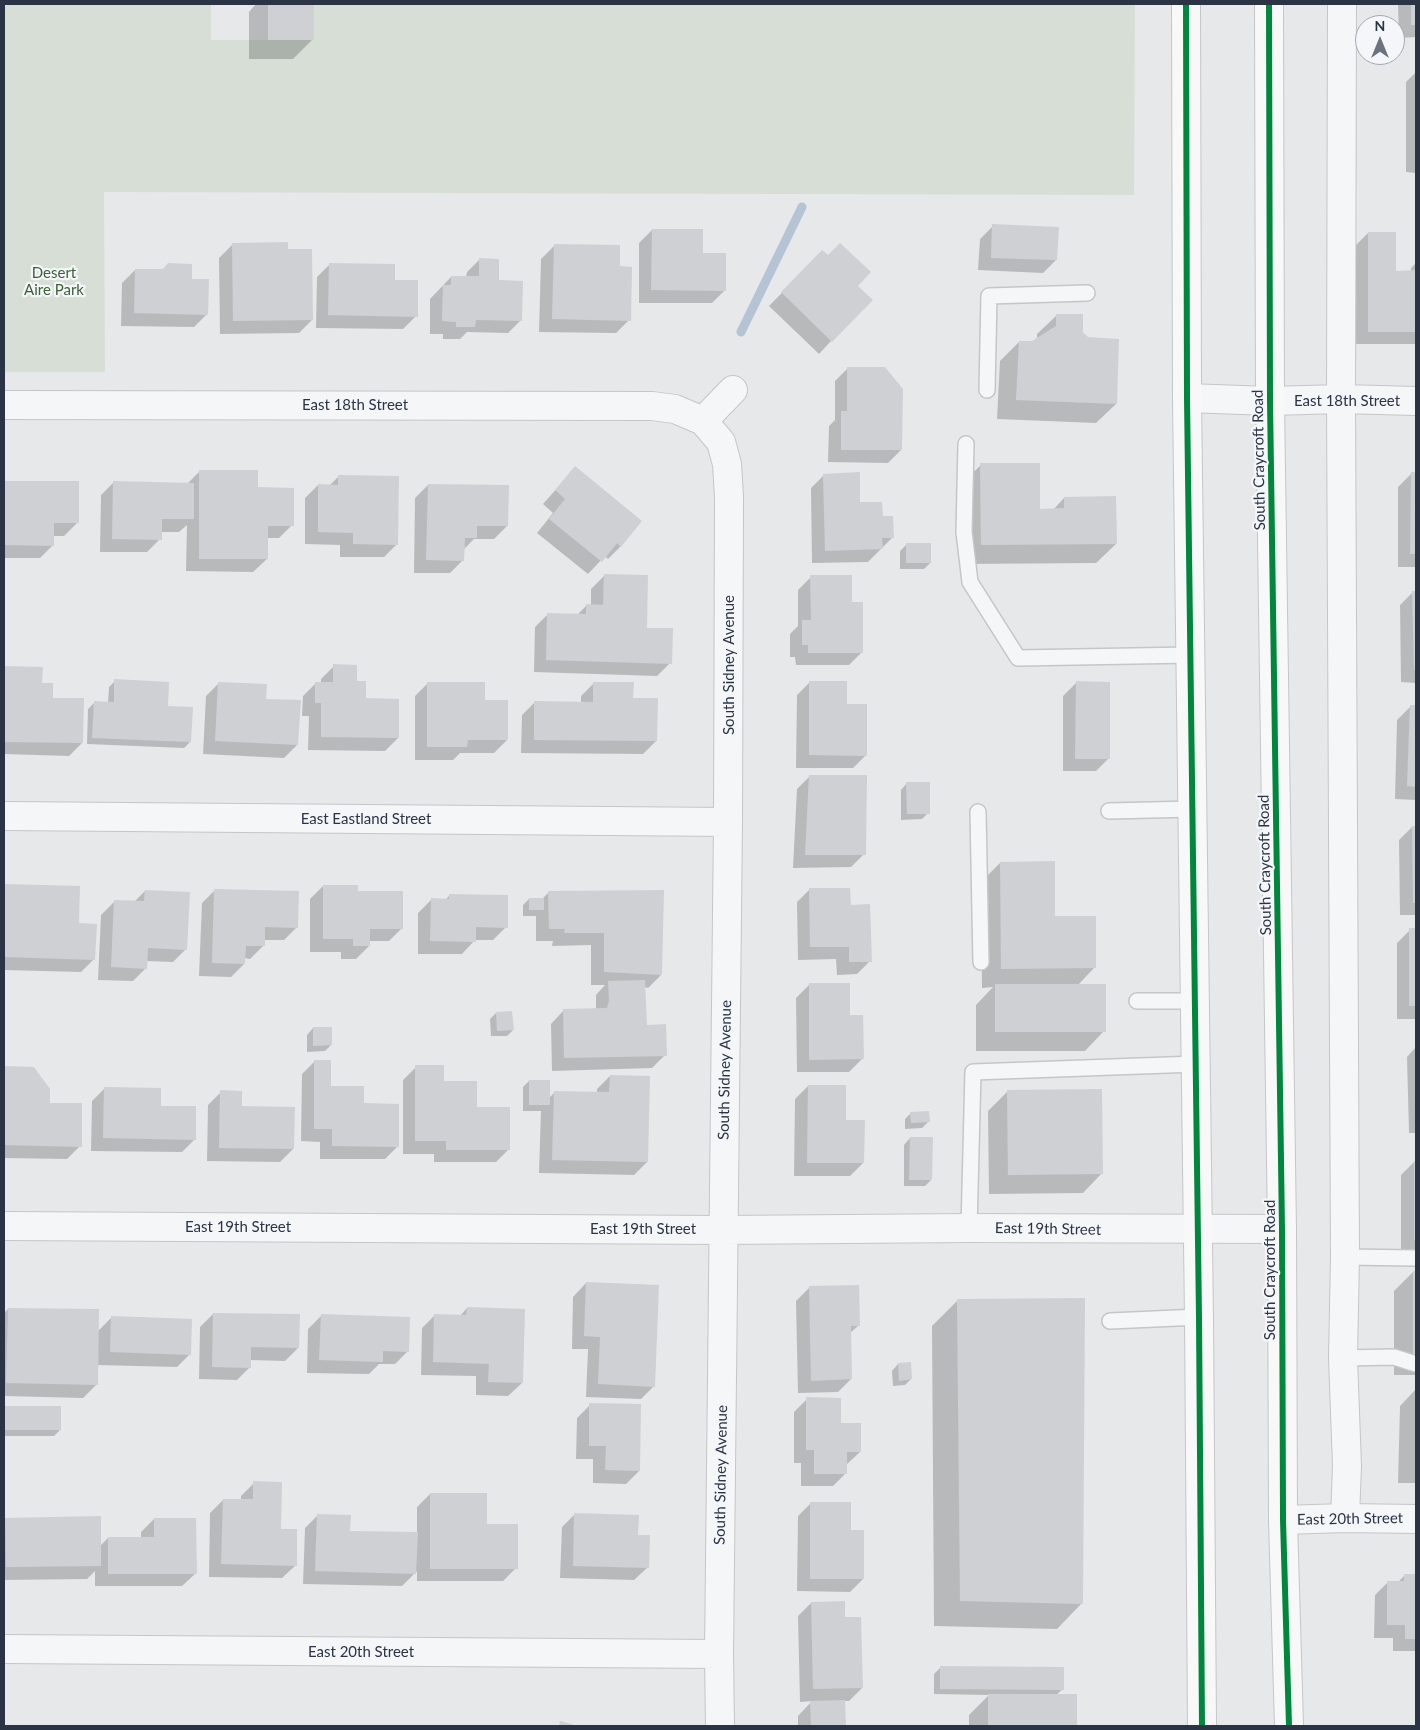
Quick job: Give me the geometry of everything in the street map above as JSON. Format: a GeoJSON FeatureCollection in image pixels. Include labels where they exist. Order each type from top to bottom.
{"type":"FeatureCollection","features":[{"type":"Feature","properties":{"kind":"main road"},"geometry":{"type":"LineString","coordinates":[[1186,4],[1187,398],[1196,1001],[1197,1228],[1200,1317],[1202,1726]]}},
{"type":"Feature","properties":{"kind":"main road","name":"South Craycroft Road"},"geometry":{"type":"LineString","coordinates":[[1269,4],[1270,401],[1282,1229],[1284,1520],[1289,1726]]}},
{"type":"Feature","properties":{"kind":"street"},"geometry":{"type":"LineString","coordinates":[[1342,4],[1345,1257],[1343,1358],[1347,1466],[1345,1518]]}},
{"type":"Feature","properties":{"kind":"street"},"geometry":{"type":"LineString","coordinates":[[703,421],[733,390]]}},
{"type":"Feature","properties":{"kind":"street","name":"East 18th Street"},"geometry":{"type":"LineString","coordinates":[[1187,398],[1270,401],[1342,399],[1416,400]]}},
{"type":"Feature","properties":{"kind":"street","name":"East 18th Street"},"geometry":{"type":"LineString","coordinates":[[4,405],[652,406],[675,409],[703,421]]}},
{"type":"Feature","properties":{"kind":"street","name":"South Sidney Avenue"},"geometry":{"type":"LineString","coordinates":[[703,421],[721,442],[727,464],[728,481],[728,822],[719,1654],[720,1726]]}},
{"type":"Feature","properties":{"kind":"street","name":"East Eastland Street"},"geometry":{"type":"LineString","coordinates":[[4,816],[728,822]]}},
{"type":"Feature","properties":{"kind":"street","name":"East 19th Street"},"geometry":{"type":"LineString","coordinates":[[4,1226],[723,1230],[969,1228],[1282,1229]]}},
{"type":"Feature","properties":{"kind":"street","name":"East 20th Street"},"geometry":{"type":"LineString","coordinates":[[1284,1520],[1345,1518],[1416,1519]]}},
{"type":"Feature","properties":{"kind":"street","name":"East 20th Street"},"geometry":{"type":"LineString","coordinates":[[4,1649],[719,1654]]}},
{"type":"Feature","properties":{"kind":"lane"},"geometry":{"type":"LineString","coordinates":[[987,390],[989,296],[1087,293]]}},
{"type":"Feature","properties":{"kind":"lane"},"geometry":{"type":"LineString","coordinates":[[966,444],[964,532],[970,582],[1018,658],[1191,655]]}},
{"type":"Feature","properties":{"kind":"lane"},"geometry":{"type":"LineString","coordinates":[[1108,811],[1193,809]]}},
{"type":"Feature","properties":{"kind":"lane"},"geometry":{"type":"LineString","coordinates":[[978,812],[981,962]]}},
{"type":"Feature","properties":{"kind":"lane"},"geometry":{"type":"LineString","coordinates":[[1137,1001],[1196,1001]]}},
{"type":"Feature","properties":{"kind":"lane"},"geometry":{"type":"LineString","coordinates":[[969,1228],[973,1072],[1196,1064]]}},
{"type":"Feature","properties":{"kind":"lane"},"geometry":{"type":"LineString","coordinates":[[1345,1257],[1416,1258]]}},
{"type":"Feature","properties":{"kind":"lane"},"geometry":{"type":"LineString","coordinates":[[1110,1321],[1200,1317]]}},
{"type":"Feature","properties":{"kind":"lane"},"geometry":{"type":"LineString","coordinates":[[1343,1358],[1394,1357],[1416,1364]]}},
{"type":"Feature","properties":{"kind":"green space","name":"Desert Aire Park"},"geometry":{"type":"Polygon","coordinates":[[[4,4],[211,4],[211,40],[314,40],[314,4],[1135,4],[1134,195],[104,192],[105,372],[4,372],[4,4]]]}},
{"type":"Feature","properties":{"kind":"building"},"geometry":{"type":"Polygon","coordinates":[[[268,4],[314,4],[314,40],[268,40],[268,4]]]}},
{"type":"Feature","properties":{"kind":"building"},"geometry":{"type":"Polygon","coordinates":[[[1411,4],[1416,4],[1416,25],[1411,25],[1411,4]]]}},
{"type":"Feature","properties":{"kind":"building"},"geometry":{"type":"Polygon","coordinates":[[[992,224],[1059,227],[1057,260],[991,258],[992,224]]]}},
{"type":"Feature","properties":{"kind":"building"},"geometry":{"type":"Polygon","coordinates":[[[652,229],[703,229],[703,253],[726,253],[726,291],[651,290],[652,229]]]}},
{"type":"Feature","properties":{"kind":"building"},"geometry":{"type":"Polygon","coordinates":[[[1368,232],[1396,232],[1396,271],[1416,270],[1416,332],[1368,332],[1368,232]]]}},
{"type":"Feature","properties":{"kind":"building"},"geometry":{"type":"Polygon","coordinates":[[[288,242],[288,249],[312,249],[313,320],[233,321],[232,243],[288,242]]]}},
{"type":"Feature","properties":{"kind":"building"},"geometry":{"type":"Polygon","coordinates":[[[840,243],[871,272],[858,286],[873,300],[832,342],[781,292],[822,250],[828,255],[840,243]]]}},
{"type":"Feature","properties":{"kind":"building"},"geometry":{"type":"Polygon","coordinates":[[[554,244],[620,245],[620,266],[632,267],[631,321],[552,319],[554,244]]]}},
{"type":"Feature","properties":{"kind":"building"},"geometry":{"type":"Polygon","coordinates":[[[479,258],[499,259],[499,280],[523,281],[522,321],[476,320],[475,327],[456,327],[456,322],[442,321],[443,285],[451,285],[451,276],[479,276],[479,258]]]}},
{"type":"Feature","properties":{"kind":"building"},"geometry":{"type":"Polygon","coordinates":[[[168,263],[192,264],[192,279],[209,279],[208,315],[134,313],[135,269],[163,269],[168,263]]]}},
{"type":"Feature","properties":{"kind":"building"},"geometry":{"type":"Polygon","coordinates":[[[329,263],[395,264],[395,280],[418,280],[418,317],[328,315],[329,263]]]}},
{"type":"Feature","properties":{"kind":"building"},"geometry":{"type":"Polygon","coordinates":[[[1056,314],[1083,314],[1083,332],[1088,337],[1119,339],[1117,404],[1016,400],[1019,341],[1032,341],[1056,326],[1056,314]]]}},
{"type":"Feature","properties":{"kind":"building"},"geometry":{"type":"Polygon","coordinates":[[[847,367],[885,367],[903,389],[902,450],[841,450],[841,411],[847,411],[847,367]]]}},
{"type":"Feature","properties":{"kind":"building"},"geometry":{"type":"Polygon","coordinates":[[[980,463],[1040,463],[1040,509],[1064,508],[1064,497],[1116,496],[1117,544],[981,545],[980,463]]]}},
{"type":"Feature","properties":{"kind":"building"},"geometry":{"type":"Polygon","coordinates":[[[575,466],[642,521],[621,547],[617,543],[602,562],[549,519],[565,499],[555,490],[575,466]]]}},
{"type":"Feature","properties":{"kind":"building"},"geometry":{"type":"Polygon","coordinates":[[[199,470],[258,470],[258,487],[294,488],[294,526],[268,526],[268,559],[199,559],[199,470]]]}},
{"type":"Feature","properties":{"kind":"building"},"geometry":{"type":"Polygon","coordinates":[[[860,472],[860,502],[882,502],[883,516],[893,516],[894,538],[882,538],[883,549],[825,551],[823,474],[860,472]]]}},
{"type":"Feature","properties":{"kind":"building"},"geometry":{"type":"Polygon","coordinates":[[[1411,472],[1416,472],[1416,554],[1410,554],[1411,472]]]}},
{"type":"Feature","properties":{"kind":"building"},"geometry":{"type":"Polygon","coordinates":[[[338,475],[399,476],[398,545],[353,544],[353,533],[318,532],[318,484],[338,485],[338,475]]]}},
{"type":"Feature","properties":{"kind":"building"},"geometry":{"type":"Polygon","coordinates":[[[4,481],[79,481],[79,523],[54,523],[54,546],[4,545],[4,481]]]}},
{"type":"Feature","properties":{"kind":"building"},"geometry":{"type":"Polygon","coordinates":[[[113,481],[194,483],[194,519],[162,519],[162,540],[112,539],[113,481]]]}},
{"type":"Feature","properties":{"kind":"building"},"geometry":{"type":"Polygon","coordinates":[[[428,484],[509,485],[508,526],[477,526],[477,538],[465,538],[464,561],[426,560],[428,484]]]}},
{"type":"Feature","properties":{"kind":"building"},"geometry":{"type":"Polygon","coordinates":[[[906,543],[931,543],[931,563],[906,563],[906,543]]]}},
{"type":"Feature","properties":{"kind":"building"},"geometry":{"type":"Polygon","coordinates":[[[604,574],[648,575],[647,628],[673,628],[672,664],[546,660],[547,613],[586,614],[586,604],[603,605],[604,574]]]}},
{"type":"Feature","properties":{"kind":"building"},"geometry":{"type":"Polygon","coordinates":[[[810,575],[852,575],[852,602],[863,602],[863,653],[808,653],[808,645],[802,645],[802,620],[811,620],[810,575]]]}},
{"type":"Feature","properties":{"kind":"building"},"geometry":{"type":"Polygon","coordinates":[[[1412,591],[1416,591],[1416,670],[1414,670],[1412,591]]]}},
{"type":"Feature","properties":{"kind":"building"},"geometry":{"type":"Polygon","coordinates":[[[333,664],[357,665],[357,681],[366,681],[366,698],[399,699],[399,738],[321,737],[321,703],[315,703],[315,682],[333,682],[333,664]]]}},
{"type":"Feature","properties":{"kind":"building"},"geometry":{"type":"Polygon","coordinates":[[[4,666],[43,667],[42,683],[53,683],[53,698],[84,698],[83,743],[4,742],[4,666]]]}},
{"type":"Feature","properties":{"kind":"building"},"geometry":{"type":"Polygon","coordinates":[[[114,679],[169,682],[168,706],[193,707],[191,742],[92,738],[94,701],[114,702],[114,679]]]}},
{"type":"Feature","properties":{"kind":"building"},"geometry":{"type":"Polygon","coordinates":[[[809,681],[847,681],[847,704],[867,704],[867,756],[809,755],[809,681]]]}},
{"type":"Feature","properties":{"kind":"building"},"geometry":{"type":"Polygon","coordinates":[[[1076,681],[1110,682],[1110,759],[1075,759],[1076,681]]]}},
{"type":"Feature","properties":{"kind":"building"},"geometry":{"type":"Polygon","coordinates":[[[218,682],[267,684],[266,699],[301,700],[298,745],[215,741],[218,682]]]}},
{"type":"Feature","properties":{"kind":"building"},"geometry":{"type":"Polygon","coordinates":[[[427,682],[485,682],[485,700],[508,700],[508,740],[468,740],[467,747],[427,747],[427,682]]]}},
{"type":"Feature","properties":{"kind":"building"},"geometry":{"type":"Polygon","coordinates":[[[593,682],[634,682],[633,698],[658,698],[657,741],[534,740],[534,701],[593,702],[593,682]]]}},
{"type":"Feature","properties":{"kind":"building"},"geometry":{"type":"Polygon","coordinates":[[[1410,705],[1416,705],[1416,787],[1407,786],[1410,705]]]}},
{"type":"Feature","properties":{"kind":"building"},"geometry":{"type":"Polygon","coordinates":[[[809,775],[867,775],[866,855],[805,855],[809,775]]]}},
{"type":"Feature","properties":{"kind":"building"},"geometry":{"type":"Polygon","coordinates":[[[906,782],[930,782],[930,814],[907,814],[906,782]]]}},
{"type":"Feature","properties":{"kind":"building"},"geometry":{"type":"Polygon","coordinates":[[[1412,826],[1416,826],[1416,903],[1413,903],[1412,826]]]}},
{"type":"Feature","properties":{"kind":"building"},"geometry":{"type":"Polygon","coordinates":[[[1055,861],[1055,916],[1096,916],[1096,968],[1001,969],[1000,862],[1055,861]]]}},
{"type":"Feature","properties":{"kind":"building"},"geometry":{"type":"Polygon","coordinates":[[[4,884],[80,886],[79,923],[97,924],[95,960],[4,957],[4,884]]]}},
{"type":"Feature","properties":{"kind":"building"},"geometry":{"type":"Polygon","coordinates":[[[323,885],[358,885],[358,891],[403,891],[403,929],[370,929],[370,946],[353,946],[353,939],[323,939],[323,885]]]}},
{"type":"Feature","properties":{"kind":"building"},"geometry":{"type":"Polygon","coordinates":[[[809,888],[850,888],[851,905],[870,904],[872,962],[849,962],[849,947],[810,947],[809,888]]]}},
{"type":"Feature","properties":{"kind":"building"},"geometry":{"type":"Polygon","coordinates":[[[214,889],[299,891],[298,928],[265,927],[265,946],[246,946],[245,964],[212,963],[214,889]]]}},
{"type":"Feature","properties":{"kind":"building"},"geometry":{"type":"Polygon","coordinates":[[[145,890],[190,892],[187,950],[148,948],[147,969],[111,967],[114,900],[144,901],[145,890]]]}},
{"type":"Feature","properties":{"kind":"building"},"geometry":{"type":"Polygon","coordinates":[[[664,890],[662,975],[604,972],[604,933],[564,933],[565,929],[549,929],[548,891],[664,890]]]}},
{"type":"Feature","properties":{"kind":"building"},"geometry":{"type":"Polygon","coordinates":[[[449,894],[508,895],[508,928],[476,927],[476,942],[430,941],[431,898],[449,899],[449,894]]]}},
{"type":"Feature","properties":{"kind":"building"},"geometry":{"type":"Polygon","coordinates":[[[529,898],[544,898],[544,910],[529,910],[529,898]]]}},
{"type":"Feature","properties":{"kind":"building"},"geometry":{"type":"Polygon","coordinates":[[[1409,928],[1416,928],[1416,1006],[1409,1006],[1409,928]]]}},
{"type":"Feature","properties":{"kind":"building"},"geometry":{"type":"Polygon","coordinates":[[[645,980],[647,1025],[666,1024],[667,1056],[564,1058],[563,1009],[607,1008],[609,1001],[608,981],[645,980]]]}},
{"type":"Feature","properties":{"kind":"building"},"geometry":{"type":"Polygon","coordinates":[[[809,983],[850,983],[850,1015],[863,1015],[864,1059],[809,1060],[809,983]]]}},
{"type":"Feature","properties":{"kind":"building"},"geometry":{"type":"Polygon","coordinates":[[[995,984],[1106,984],[1106,1032],[995,1032],[995,984]]]}},
{"type":"Feature","properties":{"kind":"building"},"geometry":{"type":"Polygon","coordinates":[[[512,1011],[514,1030],[497,1031],[496,1012],[512,1011]]]}},
{"type":"Feature","properties":{"kind":"building"},"geometry":{"type":"Polygon","coordinates":[[[313,1027],[332,1027],[332,1045],[313,1046],[313,1027]]]}},
{"type":"Feature","properties":{"kind":"building"},"geometry":{"type":"Polygon","coordinates":[[[314,1060],[331,1060],[331,1086],[364,1086],[364,1103],[399,1104],[399,1147],[332,1146],[332,1129],[314,1129],[314,1060]]]}},
{"type":"Feature","properties":{"kind":"building"},"geometry":{"type":"Polygon","coordinates":[[[415,1065],[444,1065],[444,1081],[477,1081],[477,1107],[510,1107],[510,1150],[446,1150],[446,1141],[415,1141],[415,1065]]]}},
{"type":"Feature","properties":{"kind":"building"},"geometry":{"type":"Polygon","coordinates":[[[4,1066],[34,1067],[50,1089],[50,1103],[82,1103],[82,1147],[4,1145],[4,1066]]]}},
{"type":"Feature","properties":{"kind":"building"},"geometry":{"type":"Polygon","coordinates":[[[610,1075],[650,1076],[648,1162],[552,1160],[554,1091],[609,1092],[610,1075]]]}},
{"type":"Feature","properties":{"kind":"building"},"geometry":{"type":"Polygon","coordinates":[[[529,1080],[550,1080],[550,1105],[529,1105],[529,1080]]]}},
{"type":"Feature","properties":{"kind":"building"},"geometry":{"type":"Polygon","coordinates":[[[808,1085],[846,1085],[846,1120],[865,1120],[864,1163],[807,1163],[808,1085]]]}},
{"type":"Feature","properties":{"kind":"building"},"geometry":{"type":"Polygon","coordinates":[[[104,1087],[161,1088],[161,1106],[196,1106],[196,1140],[103,1138],[104,1087]]]}},
{"type":"Feature","properties":{"kind":"building"},"geometry":{"type":"Polygon","coordinates":[[[1102,1089],[1103,1174],[1008,1175],[1007,1090],[1102,1089]]]}},
{"type":"Feature","properties":{"kind":"building"},"geometry":{"type":"Polygon","coordinates":[[[220,1090],[242,1091],[242,1106],[295,1107],[294,1149],[219,1148],[220,1090]]]}},
{"type":"Feature","properties":{"kind":"building"},"geometry":{"type":"Polygon","coordinates":[[[929,1111],[930,1122],[911,1123],[910,1112],[929,1111]]]}},
{"type":"Feature","properties":{"kind":"building"},"geometry":{"type":"Polygon","coordinates":[[[910,1137],[933,1137],[932,1180],[909,1180],[910,1137]]]}},
{"type":"Feature","properties":{"kind":"building"},"geometry":{"type":"Polygon","coordinates":[[[1414,1161],[1416,1161],[1416,1240],[1414,1240],[1414,1161]]]}},
{"type":"Feature","properties":{"kind":"building"},"geometry":{"type":"Polygon","coordinates":[[[1413,1271],[1416,1271],[1416,1356],[1413,1356],[1413,1271]]]}},
{"type":"Feature","properties":{"kind":"building"},"geometry":{"type":"Polygon","coordinates":[[[586,1282],[659,1285],[655,1387],[598,1384],[600,1337],[584,1336],[586,1282]]]}},
{"type":"Feature","properties":{"kind":"building"},"geometry":{"type":"Polygon","coordinates":[[[859,1285],[860,1326],[851,1326],[852,1379],[811,1381],[809,1286],[859,1285]]]}},
{"type":"Feature","properties":{"kind":"building"},"geometry":{"type":"Polygon","coordinates":[[[1085,1298],[1083,1604],[960,1601],[957,1299],[1085,1298]]]}},
{"type":"Feature","properties":{"kind":"building"},"geometry":{"type":"Polygon","coordinates":[[[467,1307],[525,1309],[523,1383],[488,1382],[489,1364],[433,1362],[434,1314],[466,1315],[467,1307]]]}},
{"type":"Feature","properties":{"kind":"building"},"geometry":{"type":"Polygon","coordinates":[[[8,1308],[99,1309],[98,1385],[6,1383],[8,1308]]]}},
{"type":"Feature","properties":{"kind":"building"},"geometry":{"type":"Polygon","coordinates":[[[213,1313],[300,1314],[299,1348],[251,1347],[251,1368],[212,1367],[213,1313]]]}},
{"type":"Feature","properties":{"kind":"building"},"geometry":{"type":"Polygon","coordinates":[[[321,1314],[410,1317],[409,1352],[383,1351],[383,1362],[319,1360],[321,1314]]]}},
{"type":"Feature","properties":{"kind":"building"},"geometry":{"type":"Polygon","coordinates":[[[111,1316],[192,1319],[191,1355],[110,1352],[111,1316]]]}},
{"type":"Feature","properties":{"kind":"building"},"geometry":{"type":"Polygon","coordinates":[[[911,1362],[912,1379],[899,1381],[898,1363],[911,1362]]]}},
{"type":"Feature","properties":{"kind":"building"},"geometry":{"type":"Polygon","coordinates":[[[806,1397],[841,1398],[841,1423],[861,1423],[861,1452],[847,1452],[847,1474],[814,1474],[814,1450],[806,1450],[806,1397]]]}},
{"type":"Feature","properties":{"kind":"building"},"geometry":{"type":"Polygon","coordinates":[[[589,1403],[641,1404],[640,1471],[605,1470],[606,1446],[589,1446],[589,1403]]]}},
{"type":"Feature","properties":{"kind":"building"},"geometry":{"type":"Polygon","coordinates":[[[4,1406],[61,1406],[61,1430],[4,1430],[4,1406]]]}},
{"type":"Feature","properties":{"kind":"building"},"geometry":{"type":"Polygon","coordinates":[[[253,1481],[282,1482],[281,1529],[297,1529],[297,1566],[221,1564],[223,1499],[253,1499],[253,1481]]]}},
{"type":"Feature","properties":{"kind":"building"},"geometry":{"type":"Polygon","coordinates":[[[430,1493],[487,1493],[487,1524],[518,1524],[518,1569],[430,1569],[430,1493]]]}},
{"type":"Feature","properties":{"kind":"building"},"geometry":{"type":"Polygon","coordinates":[[[810,1502],[851,1502],[851,1530],[864,1530],[864,1579],[810,1579],[810,1502]]]}},
{"type":"Feature","properties":{"kind":"building"},"geometry":{"type":"Polygon","coordinates":[[[574,1513],[639,1515],[638,1535],[650,1535],[649,1568],[573,1566],[574,1513]]]}},
{"type":"Feature","properties":{"kind":"building"},"geometry":{"type":"Polygon","coordinates":[[[317,1514],[351,1515],[350,1531],[418,1532],[416,1574],[315,1571],[317,1514]]]}},
{"type":"Feature","properties":{"kind":"building"},"geometry":{"type":"Polygon","coordinates":[[[101,1516],[101,1566],[6,1567],[5,1518],[101,1516]]]}},
{"type":"Feature","properties":{"kind":"building"},"geometry":{"type":"Polygon","coordinates":[[[154,1518],[196,1518],[197,1574],[108,1574],[108,1537],[154,1537],[154,1518]]]}},
{"type":"Feature","properties":{"kind":"building"},"geometry":{"type":"Polygon","coordinates":[[[1404,1574],[1416,1574],[1416,1639],[1405,1639],[1405,1625],[1387,1625],[1387,1581],[1404,1581],[1404,1574]]]}},
{"type":"Feature","properties":{"kind":"building"},"geometry":{"type":"Polygon","coordinates":[[[845,1601],[845,1617],[861,1617],[863,1688],[813,1689],[811,1602],[845,1601]]]}},
{"type":"Feature","properties":{"kind":"building"},"geometry":{"type":"Polygon","coordinates":[[[940,1666],[1064,1667],[1064,1690],[940,1689],[940,1666]]]}},
{"type":"Feature","properties":{"kind":"building"},"geometry":{"type":"Polygon","coordinates":[[[988,1694],[1077,1694],[1077,1726],[988,1726],[988,1694]]]}},
{"type":"Feature","properties":{"kind":"building"},"geometry":{"type":"Polygon","coordinates":[[[845,1700],[846,1726],[811,1726],[810,1701],[845,1700]]]}},
{"type":"Feature","properties":{"kind":"building"},"geometry":{"type":"Polygon","coordinates":[[[560,1721],[578,1726],[559,1726],[560,1721]]]}},
{"type":"Feature","properties":{"kind":"waterway"},"geometry":{"type":"LineString","coordinates":[[741,332],[802,207]]}},
{"type":"Feature","properties":{"kind":"cycle path"},"geometry":{"type":"LineString","coordinates":[[1186,4],[1187,398],[1199,1317],[1202,1726]]}},
{"type":"Feature","properties":{"kind":"cycle path"},"geometry":{"type":"LineString","coordinates":[[1269,4],[1270,401],[1282,1229],[1283,1520],[1289,1726]]}}]}
